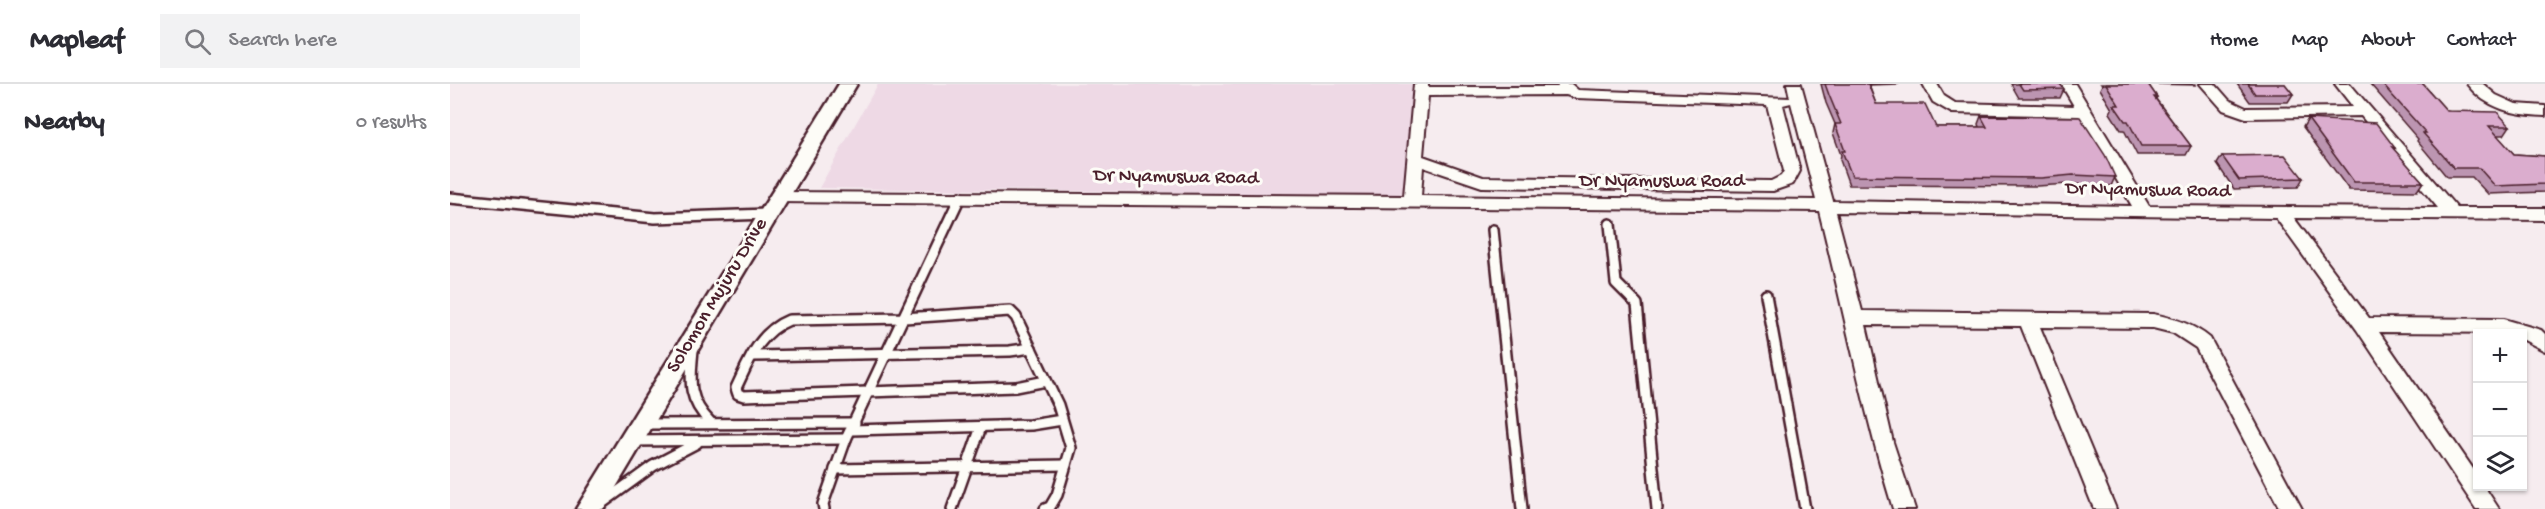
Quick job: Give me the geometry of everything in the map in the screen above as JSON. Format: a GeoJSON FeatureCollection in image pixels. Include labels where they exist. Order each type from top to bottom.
{"type":"FeatureCollection","features":[{"type":"Feature","properties":{"kind":"street","name":"Solomon Mujuru Drive"},"geometry":{"type":"LineString","coordinates":[[589,509],[772,205],[848,84]]}},
{"type":"Feature","properties":{"kind":"street"},"geometry":{"type":"LineString","coordinates":[[1794,84],[1855,318],[1883,442],[1904,509]]}},
{"type":"Feature","properties":{"kind":"street"},"geometry":{"type":"LineString","coordinates":[[1930,84],[1938,99],[1952,108],[2083,111]]}},
{"type":"Feature","properties":{"kind":"street"},"geometry":{"type":"LineString","coordinates":[[2068,84],[2144,212]]}},
{"type":"Feature","properties":{"kind":"street"},"geometry":{"type":"LineString","coordinates":[[2207,84],[2227,108],[2246,113],[2365,111]]}},
{"type":"Feature","properties":{"kind":"street"},"geometry":{"type":"LineString","coordinates":[[2342,84],[2451,212]]}},
{"type":"Feature","properties":{"kind":"street"},"geometry":{"type":"LineString","coordinates":[[2475,84],[2486,95],[2503,105],[2520,111],[2545,111]]}},
{"type":"Feature","properties":{"kind":"street"},"geometry":{"type":"LineString","coordinates":[[1412,202],[1421,88],[1566,87],[1576,94],[1707,91],[1774,101],[1799,102]]}},
{"type":"Feature","properties":{"kind":"street"},"geometry":{"type":"LineString","coordinates":[[1416,159],[1482,182],[1773,186],[1787,180],[1791,171],[1774,101]]}},
{"type":"Feature","properties":{"kind":"street","name":"Dr Nyamuswa Road"},"geometry":{"type":"LineString","coordinates":[[772,205],[960,197],[1825,205],[1875,208],[2144,212],[2545,214]]}},
{"type":"Feature","properties":{"kind":"street"},"geometry":{"type":"LineString","coordinates":[[2281,213],[2364,325],[2488,509]]}},
{"type":"Feature","properties":{"kind":"street"},"geometry":{"type":"LineString","coordinates":[[1855,318],[2153,321],[2172,324],[2190,331],[2203,342],[2291,509]]}},
{"type":"Feature","properties":{"kind":"street"},"geometry":{"type":"LineString","coordinates":[[2028,321],[2105,509]]}},
{"type":"Feature","properties":{"kind":"street"},"geometry":{"type":"LineString","coordinates":[[2364,325],[2503,326],[2534,335],[2545,344]]}},
{"type":"Feature","properties":{"kind":"lane"},"geometry":{"type":"LineString","coordinates":[[824,509],[823,504],[851,431],[960,197]]}},
{"type":"Feature","properties":{"kind":"lane"},"geometry":{"type":"LineString","coordinates":[[450,198],[655,218],[772,205]]}},
{"type":"Feature","properties":{"kind":"lane"},"geometry":{"type":"LineString","coordinates":[[1610,224],[1616,283],[1637,303],[1657,509]]}},
{"type":"Feature","properties":{"kind":"lane"},"geometry":{"type":"LineString","coordinates":[[1493,230],[1522,509]]}},
{"type":"Feature","properties":{"kind":"lane"},"geometry":{"type":"LineString","coordinates":[[1766,295],[1805,509]]}},
{"type":"Feature","properties":{"kind":"lane"},"geometry":{"type":"LineString","coordinates":[[1045,509],[1050,507],[1057,495],[1071,448],[1046,381],[1016,317],[1010,311],[904,318],[789,320],[777,323],[752,356],[736,388],[738,394],[744,396],[1016,387],[1046,381]]}},
{"type":"Feature","properties":{"kind":"lane"},"geometry":{"type":"LineString","coordinates":[[695,336],[691,393],[696,407],[714,423]]}},
{"type":"Feature","properties":{"kind":"lane"},"geometry":{"type":"LineString","coordinates":[[752,356],[1010,351],[1031,348]]}},
{"type":"Feature","properties":{"kind":"lane"},"geometry":{"type":"LineString","coordinates":[[635,433],[705,441],[851,431],[1046,424],[1062,420]]}},
{"type":"Feature","properties":{"kind":"lane"},"geometry":{"type":"LineString","coordinates":[[594,509],[653,466],[705,441],[714,423]]}},
{"type":"Feature","properties":{"kind":"lane"},"geometry":{"type":"LineString","coordinates":[[635,433],[714,423],[851,431]]}},
{"type":"Feature","properties":{"kind":"lane"},"geometry":{"type":"LineString","coordinates":[[952,509],[965,466],[981,427]]}},
{"type":"Feature","properties":{"kind":"lane"},"geometry":{"type":"LineString","coordinates":[[835,470],[1066,465]]}},
{"type":"Feature","properties":{"kind":"shaded area"},"geometry":{"type":"Polygon","coordinates":[[[878,84],[1414,84],[1407,195],[819,188],[878,84]]]}},
{"type":"Feature","properties":{"kind":"building"},"geometry":{"type":"Polygon","coordinates":[[[1825,84],[1868,84],[1876,104],[1925,104],[1936,127],[1987,127],[1981,116],[2080,117],[2105,155],[2115,177],[2073,175],[2041,178],[1852,176],[1835,124],[1841,124],[1825,84]]]}},
{"type":"Feature","properties":{"kind":"building"},"geometry":{"type":"Polygon","coordinates":[[[2019,84],[2060,84],[2064,89],[2023,90],[2019,84]]]}},
{"type":"Feature","properties":{"kind":"building"},"geometry":{"type":"Polygon","coordinates":[[[2106,84],[2148,84],[2157,97],[2154,97],[2191,146],[2141,146],[2128,121],[2125,121],[2114,105],[2119,105],[2106,84]]]}},
{"type":"Feature","properties":{"kind":"building"},"geometry":{"type":"Polygon","coordinates":[[[2248,84],[2285,84],[2293,94],[2255,94],[2248,84]]]}},
{"type":"Feature","properties":{"kind":"building"},"geometry":{"type":"Polygon","coordinates":[[[2382,84],[2423,84],[2447,111],[2497,112],[2510,126],[2489,126],[2514,154],[2545,156],[2545,184],[2495,186],[2479,168],[2454,168],[2382,84]]]}},
{"type":"Feature","properties":{"kind":"building"},"geometry":{"type":"Polygon","coordinates":[[[2308,119],[2376,123],[2395,148],[2392,147],[2423,182],[2354,182],[2308,119]]]}},
{"type":"Feature","properties":{"kind":"building"},"geometry":{"type":"Polygon","coordinates":[[[2285,155],[2303,178],[2239,180],[2222,156],[2285,155]]]}}]}
